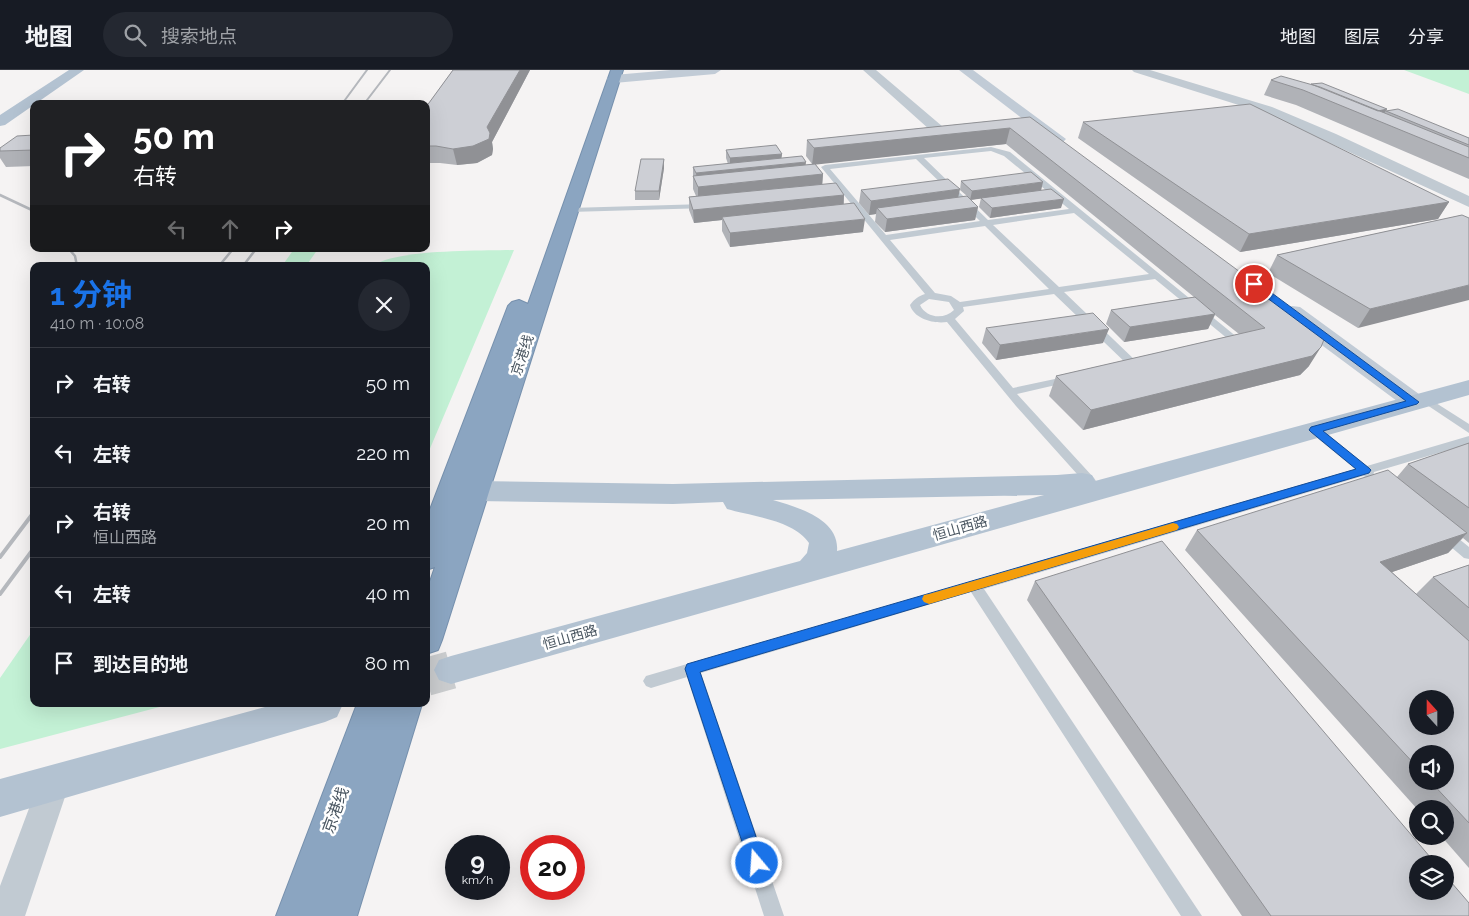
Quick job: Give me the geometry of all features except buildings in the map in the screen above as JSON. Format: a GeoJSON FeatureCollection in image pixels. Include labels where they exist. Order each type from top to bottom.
{"type":"FeatureCollection","features":[{"type":"Feature","properties":{"kind":"highway","name":"京港线"},"geometry":{"type":"LineString","coordinates":[[430,628],[570,210],[612,73]]}},
{"type":"Feature","properties":{"kind":"highway","name":"京港线"},"geometry":{"type":"LineString","coordinates":[[430,548],[612,73]]}},
{"type":"Feature","properties":{"kind":"highway","name":"京港线"},"geometry":{"type":"LineString","coordinates":[[297,916],[373,707]]}},
{"type":"Feature","properties":{"kind":"highway"},"geometry":{"type":"LineString","coordinates":[[336,916],[404,707]]}},
{"type":"Feature","properties":{"kind":"main road"},"geometry":{"type":"LineString","coordinates":[[33,100],[78,70]]}},
{"type":"Feature","properties":{"kind":"main road"},"geometry":{"type":"LineString","coordinates":[[48,100],[91,70]]}},
{"type":"Feature","properties":{"kind":"main road"},"geometry":{"type":"LineString","coordinates":[[0,122],[30,102]]}},
{"type":"Feature","properties":{"kind":"main road"},"geometry":{"type":"LineString","coordinates":[[0,132],[30,112]]}},
{"type":"Feature","properties":{"kind":"main road","name":"恒山西路"},"geometry":{"type":"LineString","coordinates":[[451,670],[1469,387]]}},
{"type":"Feature","properties":{"kind":"main road"},"geometry":{"type":"LineString","coordinates":[[476,491],[673,494],[1057,485],[1155,474]]}},
{"type":"Feature","properties":{"kind":"main road"},"geometry":{"type":"LineString","coordinates":[[673,494],[758,505],[790,514],[818,534],[824,545],[822,555],[810,570]]}},
{"type":"Feature","properties":{"kind":"main road"},"geometry":{"type":"LineString","coordinates":[[0,798],[322,707]]}},
{"type":"Feature","properties":{"kind":"street"},"geometry":{"type":"LineString","coordinates":[[612,73],[715,70]]}},
{"type":"Feature","properties":{"kind":"street"},"geometry":{"type":"LineString","coordinates":[[868,70],[944,135]]}},
{"type":"Feature","properties":{"kind":"street"},"geometry":{"type":"LineString","coordinates":[[965,70],[1070,147]]}},
{"type":"Feature","properties":{"kind":"street"},"geometry":{"type":"LineString","coordinates":[[1138,70],[1268,110],[1331,137],[1469,202]]}},
{"type":"Feature","properties":{"kind":"street"},"geometry":{"type":"LineString","coordinates":[[1278,302],[1419,401]]}},
{"type":"Feature","properties":{"kind":"street"},"geometry":{"type":"LineString","coordinates":[[7,916],[54,782]]}},
{"type":"Feature","properties":{"kind":"lane"},"geometry":{"type":"LineString","coordinates":[[932,296],[825,167],[991,149],[998,150],[1007,154],[1238,342],[1228,344]]}},
{"type":"Feature","properties":{"kind":"lane"},"geometry":{"type":"LineString","coordinates":[[918,157],[1134,365]]}},
{"type":"Feature","properties":{"kind":"lane"},"geometry":{"type":"LineString","coordinates":[[836,193],[846,192]]}},
{"type":"Feature","properties":{"kind":"lane"},"geometry":{"type":"LineString","coordinates":[[570,210],[712,205]]}},
{"type":"Feature","properties":{"kind":"lane"},"geometry":{"type":"LineString","coordinates":[[884,238],[1076,210]]}},
{"type":"Feature","properties":{"kind":"lane"},"geometry":{"type":"LineString","coordinates":[[957,305],[959,311],[956,315],[949,318],[931,318],[924,316],[916,309],[917,301],[932,296],[944,298],[957,305],[1156,276]]}},
{"type":"Feature","properties":{"kind":"lane"},"geometry":{"type":"LineString","coordinates":[[949,318],[1010,392],[1090,481]]}},
{"type":"Feature","properties":{"kind":"lane"},"geometry":{"type":"LineString","coordinates":[[1010,392],[1077,378]]}},
{"type":"Feature","properties":{"kind":"lane"},"geometry":{"type":"LineString","coordinates":[[1419,401],[1469,429]]}},
{"type":"Feature","properties":{"kind":"lane"},"geometry":{"type":"LineString","coordinates":[[1315,430],[1380,482]]}},
{"type":"Feature","properties":{"kind":"lane"},"geometry":{"type":"LineString","coordinates":[[651,681],[1469,440]]}},
{"type":"Feature","properties":{"kind":"lane"},"geometry":{"type":"LineString","coordinates":[[1432,524],[1469,554]]}},
{"type":"Feature","properties":{"kind":"lane"},"geometry":{"type":"LineString","coordinates":[[974,585],[1192,916]]}},
{"type":"Feature","properties":{"kind":"lane"},"geometry":{"type":"LineString","coordinates":[[692,669],[774,916]]}},
{"type":"Feature","properties":{"kind":"green space"},"geometry":{"type":"Polygon","coordinates":[[[1404,70],[1469,70],[1469,94],[1404,70]]]}},
{"type":"Feature","properties":{"kind":"green space"},"geometry":{"type":"Polygon","coordinates":[[[514,250],[430,449],[430,262],[381,262],[400,256],[462,251],[514,250]]]}},
{"type":"Feature","properties":{"kind":"green space"},"geometry":{"type":"Polygon","coordinates":[[[292,252],[316,252],[309,262],[285,262],[292,252]]]}},
{"type":"Feature","properties":{"kind":"green space"},"geometry":{"type":"Polygon","coordinates":[[[30,635],[30,707],[160,707],[0,749],[0,678],[30,635]]]}},
{"type":"Feature","properties":{"kind":"tunnel"},"geometry":{"type":"LineString","coordinates":[[430,676],[451,670]]}},
{"type":"Feature","properties":{"kind":"railway"},"geometry":{"type":"LineString","coordinates":[[345,100],[367,70]]}},
{"type":"Feature","properties":{"kind":"railway"},"geometry":{"type":"LineString","coordinates":[[367,100],[390,70]]}},
{"type":"Feature","properties":{"kind":"railway"},"geometry":{"type":"LineString","coordinates":[[0,195],[30,209]]}},
{"type":"Feature","properties":{"kind":"railway"},"geometry":{"type":"LineString","coordinates":[[72,252],[76,262]]}},
{"type":"Feature","properties":{"kind":"railway"},"geometry":{"type":"LineString","coordinates":[[222,262],[231,252]]}},
{"type":"Feature","properties":{"kind":"railway"},"geometry":{"type":"LineString","coordinates":[[246,262],[254,252]]}},
{"type":"Feature","properties":{"kind":"railway"},"geometry":{"type":"LineString","coordinates":[[0,557],[30,517]]}},
{"type":"Feature","properties":{"kind":"railway"},"geometry":{"type":"LineString","coordinates":[[0,594],[30,553]]}},
{"type":"Feature","properties":{"kind":"slow traffic"},"geometry":{"type":"LineString","coordinates":[[929,599],[1173,527]]}},
{"type":"Feature","properties":{"kind":"route"},"geometry":{"type":"LineString","coordinates":[[757,863],[692,669],[1365,470],[1315,430],[1414,402],[1254,284]]}}]}
